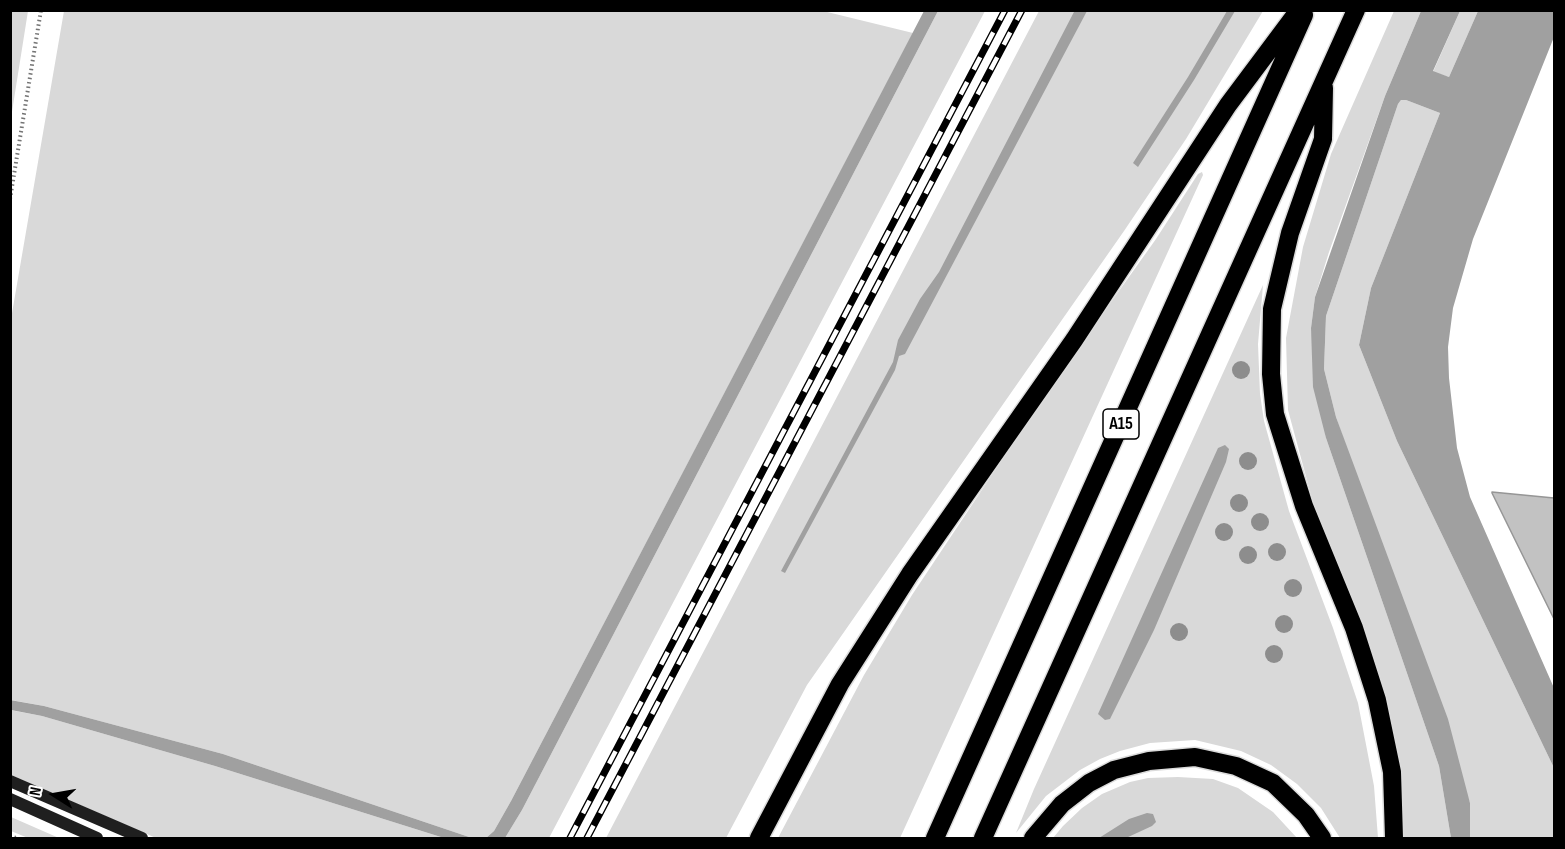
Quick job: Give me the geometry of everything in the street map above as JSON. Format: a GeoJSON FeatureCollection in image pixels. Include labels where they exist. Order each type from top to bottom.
{"type":"FeatureCollection","features":[{"type":"Feature","properties":{"kind":"highway"},"geometry":{"type":"LineString","coordinates":[[759,838],[840,684],[910,574],[1074,340],[1228,105],[1299,10]]}},
{"type":"Feature","properties":{"kind":"highway","name":"A15"},"geometry":{"type":"LineString","coordinates":[[935,838],[1306,10]]}},
{"type":"Feature","properties":{"kind":"highway","name":"A15"},"geometry":{"type":"LineString","coordinates":[[983,838],[1356,10]]}},
{"type":"Feature","properties":{"kind":"highway","name":"A15"},"geometry":{"type":"LineString","coordinates":[[1325,78],[1323,140],[1290,233],[1272,309],[1272,384],[1275,414],[1304,506],[1354,628],[1377,700],[1392,772],[1394,838]]}},
{"type":"Feature","properties":{"kind":"highway"},"geometry":{"type":"LineString","coordinates":[[1033,838],[1062,804],[1089,783],[1114,770],[1149,760],[1196,757],[1236,766],[1273,783],[1306,815],[1322,838]]}},
{"type":"Feature","properties":{"kind":"street"},"geometry":{"type":"LineString","coordinates":[[10,781],[142,838]]}},
{"type":"Feature","properties":{"kind":"street"},"geometry":{"type":"LineString","coordinates":[[10,799],[97,838]]}},
{"type":"Feature","properties":{"kind":"path"},"geometry":{"type":"LineString","coordinates":[[10,199],[41,10]]}},
{"type":"Feature","properties":{"kind":"path"},"geometry":{"type":"LineString","coordinates":[[10,836],[16,838]]}},
{"type":"Feature","properties":{"kind":"shaded area"},"geometry":{"type":"Polygon","coordinates":[[[819,10],[913,33],[511,801],[494,831],[486,838],[472,838],[223,754],[44,706],[11,700],[11,319],[64,11],[819,10]]]}},
{"type":"Feature","properties":{"kind":"shaded area"},"geometry":{"type":"Polygon","coordinates":[[[1075,10],[1087,11],[905,354],[899,356],[895,370],[785,573],[781,571],[893,362],[898,340],[920,299],[939,272],[1075,10]]]}},
{"type":"Feature","properties":{"kind":"shaded area"},"geometry":{"type":"Polygon","coordinates":[[[10,11],[28,11],[11,118],[10,11]]]}},
{"type":"Feature","properties":{"kind":"shaded area"},"geometry":{"type":"Polygon","coordinates":[[[924,11],[938,11],[522,810],[505,838],[486,838],[494,831],[511,801],[924,11]]]}},
{"type":"Feature","properties":{"kind":"shaded area"},"geometry":{"type":"Polygon","coordinates":[[[938,11],[985,11],[549,838],[505,838],[522,810],[938,11]]]}},
{"type":"Feature","properties":{"kind":"shaded area"},"geometry":{"type":"Polygon","coordinates":[[[1039,11],[1263,11],[1186,139],[1124,231],[807,685],[726,838],[606,838],[1039,11]]]}},
{"type":"Feature","properties":{"kind":"shaded area"},"geometry":{"type":"Polygon","coordinates":[[[1227,11],[1235,11],[1138,167],[1133,163],[1227,11]]]}},
{"type":"Feature","properties":{"kind":"shaded area"},"geometry":{"type":"Polygon","coordinates":[[[1394,11],[1421,11],[1385,96],[1329,252],[1315,297],[1311,328],[1326,438],[1439,766],[1451,838],[1402,838],[1380,688],[1314,506],[1288,410],[1286,338],[1303,247],[1331,154],[1394,11]]]}},
{"type":"Feature","properties":{"kind":"shaded area"},"geometry":{"type":"Polygon","coordinates":[[[1421,11],[1460,11],[1433,71],[1449,77],[1478,11],[1554,11],[1554,37],[1473,239],[1453,308],[1448,347],[1457,448],[1470,497],[1554,688],[1554,768],[1397,441],[1359,345],[1371,288],[1440,113],[1406,100],[1401,100],[1398,104],[1326,316],[1324,369],[1336,417],[1448,719],[1470,803],[1470,838],[1451,838],[1439,766],[1326,438],[1313,387],[1311,328],[1315,297],[1385,96],[1421,11]]]}},
{"type":"Feature","properties":{"kind":"shaded area"},"geometry":{"type":"Polygon","coordinates":[[[1460,11],[1478,11],[1449,77],[1433,72],[1460,11]]]}},
{"type":"Feature","properties":{"kind":"shaded area"},"geometry":{"type":"Polygon","coordinates":[[[1401,100],[1440,113],[1371,288],[1359,345],[1397,441],[1554,768],[1554,838],[1470,838],[1470,803],[1336,417],[1324,369],[1326,316],[1401,100]]]}},
{"type":"Feature","properties":{"kind":"shaded area"},"geometry":{"type":"Polygon","coordinates":[[[1202,172],[1203,175],[900,838],[778,838],[864,675],[912,595],[1049,389],[1156,239],[1198,174],[1202,172]]]}},
{"type":"Feature","properties":{"kind":"shaded area"},"geometry":{"type":"Polygon","coordinates":[[[1263,285],[1258,344],[1260,394],[1264,421],[1289,511],[1333,628],[1358,703],[1374,786],[1378,838],[1340,838],[1321,808],[1297,784],[1271,765],[1241,751],[1195,740],[1150,743],[1100,759],[1080,770],[1046,796],[1016,833],[1034,789],[1263,285]]]}},
{"type":"Feature","properties":{"kind":"shaded area"},"geometry":{"type":"Polygon","coordinates":[[[1225,445],[1229,449],[1226,462],[1154,630],[1110,719],[1105,720],[1098,714],[1218,448],[1225,445]]]}},
{"type":"Feature","properties":{"kind":"shaded area"},"geometry":{"type":"Polygon","coordinates":[[[10,700],[44,706],[223,754],[472,838],[444,838],[215,766],[42,716],[11,710],[10,700]]]}},
{"type":"Feature","properties":{"kind":"shaded area"},"geometry":{"type":"Polygon","coordinates":[[[10,710],[42,716],[215,766],[444,838],[156,838],[11,775],[10,710]]]}},
{"type":"Feature","properties":{"kind":"shaded area"},"geometry":{"type":"Polygon","coordinates":[[[1148,778],[1213,779],[1238,788],[1273,812],[1297,838],[1053,838],[1082,808],[1102,794],[1130,782],[1148,778]]]}},
{"type":"Feature","properties":{"kind":"shaded area"},"geometry":{"type":"Polygon","coordinates":[[[1147,813],[1153,814],[1156,822],[1152,826],[1126,838],[1099,838],[1129,819],[1147,813]]]}},
{"type":"Feature","properties":{"kind":"shaded area"},"geometry":{"type":"Polygon","coordinates":[[[11,817],[59,838],[28,838],[11,831],[11,817]]]}},
{"type":"Feature","properties":{"kind":"building"},"geometry":{"type":"Polygon","coordinates":[[[1492,493],[1554,498],[1554,619],[1492,493]]]}},
{"type":"Feature","properties":{"kind":"railway"},"geometry":{"type":"LineString","coordinates":[[570,838],[1005,10]]}},
{"type":"Feature","properties":{"kind":"railway"},"geometry":{"type":"LineString","coordinates":[[587,838],[1022,10]]}}]}
